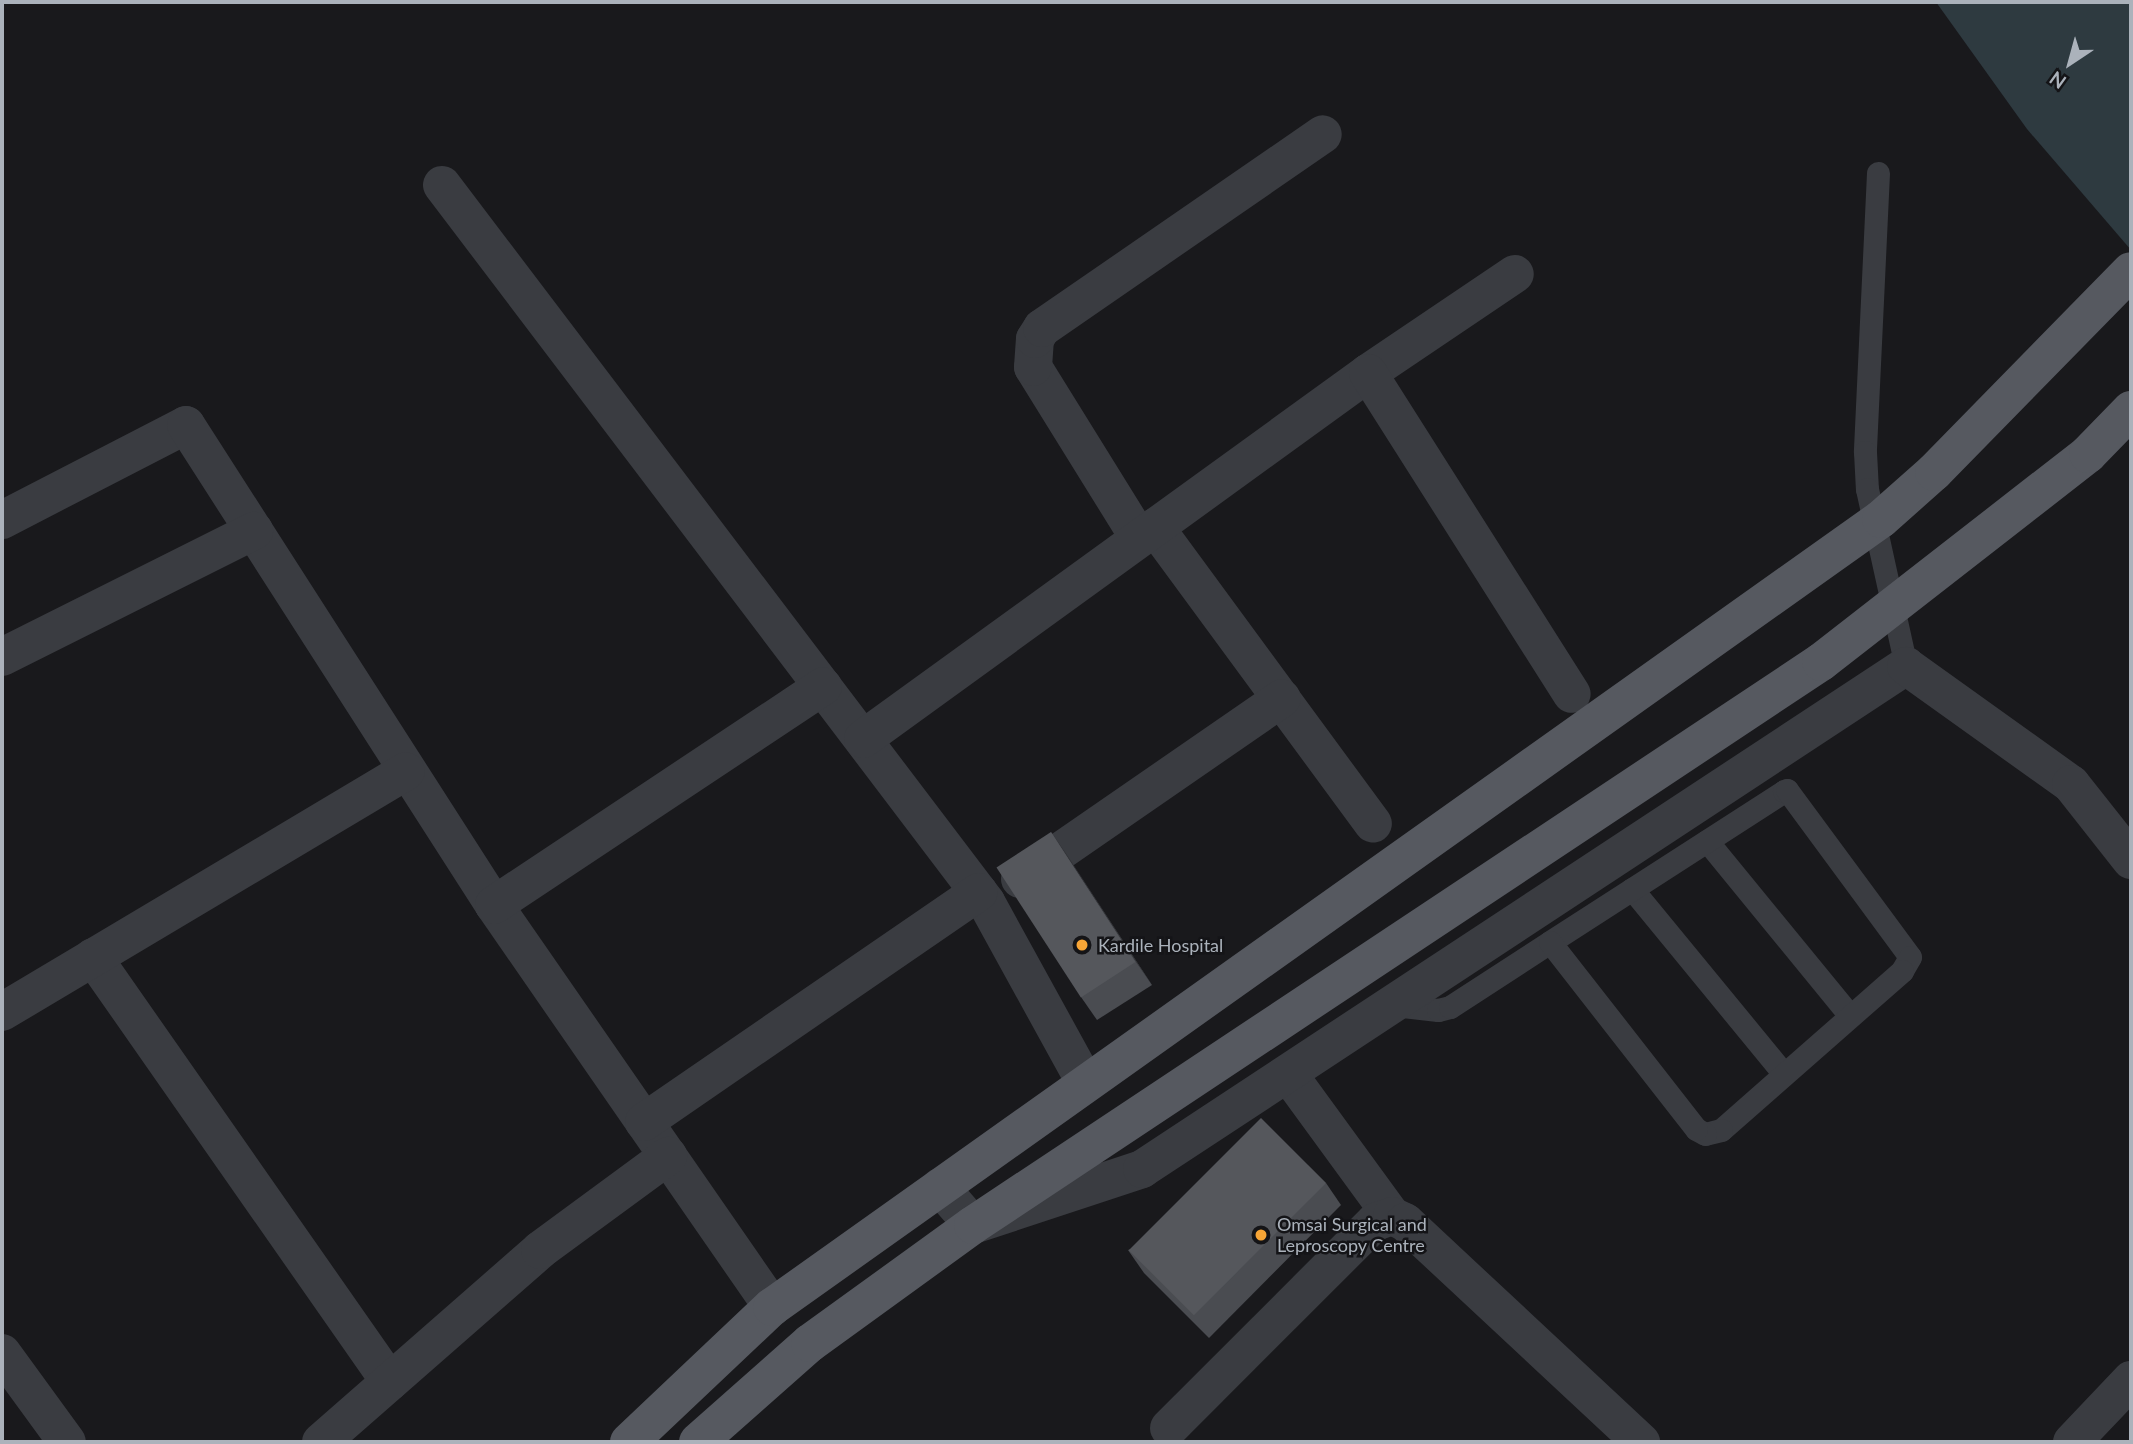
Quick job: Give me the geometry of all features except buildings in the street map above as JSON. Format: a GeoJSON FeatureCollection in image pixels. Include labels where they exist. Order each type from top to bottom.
{"type":"FeatureCollection","features":[{"type":"Feature","properties":{"kind":"main road"},"geometry":{"type":"LineString","coordinates":[[629,1442],[761,1317],[1092,1077],[1881,519],[1934,472],[2131,271]]}},
{"type":"Feature","properties":{"kind":"main road"},"geometry":{"type":"LineString","coordinates":[[698,1442],[782,1365],[973,1225],[1821,662],[2088,454],[2131,410]]}},
{"type":"Feature","properties":{"kind":"main road"},"geometry":{"type":"LineString","coordinates":[[761,1317],[782,1365]]}},
{"type":"Feature","properties":{"kind":"street"},"geometry":{"type":"LineString","coordinates":[[1323,134],[1042,328],[1035,339],[1033,367],[1147,533],[1282,698],[1373,824]]}},
{"type":"Feature","properties":{"kind":"street"},"geometry":{"type":"LineString","coordinates":[[442,185],[983,897],[1092,1077]]}},
{"type":"Feature","properties":{"kind":"street"},"geometry":{"type":"LineString","coordinates":[[863,739],[1367,373],[1516,274]]}},
{"type":"Feature","properties":{"kind":"street"},"geometry":{"type":"LineString","coordinates":[[1367,373],[1572,694]]}},
{"type":"Feature","properties":{"kind":"street"},"geometry":{"type":"LineString","coordinates":[[2,520],[186,425],[494,905],[667,1156],[761,1317]]}},
{"type":"Feature","properties":{"kind":"street"},"geometry":{"type":"LineString","coordinates":[[2,657],[254,531]]}},
{"type":"Feature","properties":{"kind":"street"},"geometry":{"type":"LineString","coordinates":[[940,1187],[973,1225],[1142,1170],[1906,666],[2071,784],[2131,860]]}},
{"type":"Feature","properties":{"kind":"street"},"geometry":{"type":"LineString","coordinates":[[494,905],[823,686]]}},
{"type":"Feature","properties":{"kind":"street"},"geometry":{"type":"LineString","coordinates":[[644,1122],[1282,698]]}},
{"type":"Feature","properties":{"kind":"street"},"geometry":{"type":"LineString","coordinates":[[2,1012],[406,771]]}},
{"type":"Feature","properties":{"kind":"street"},"geometry":{"type":"LineString","coordinates":[[93,957],[390,1382]]}},
{"type":"Feature","properties":{"kind":"street"},"geometry":{"type":"LineString","coordinates":[[1289,1075],[1392,1216],[1405,1222],[1641,1442]]}},
{"type":"Feature","properties":{"kind":"street"},"geometry":{"type":"LineString","coordinates":[[321,1442],[540,1250],[667,1156]]}},
{"type":"Feature","properties":{"kind":"street"},"geometry":{"type":"LineString","coordinates":[[1169,1438],[1375,1222],[1392,1216]]}},
{"type":"Feature","properties":{"kind":"street"},"geometry":{"type":"LineString","coordinates":[[2,1353],[67,1442]]}},
{"type":"Feature","properties":{"kind":"street"},"geometry":{"type":"LineString","coordinates":[[2072,1442],[2131,1380]]}},
{"type":"Feature","properties":{"kind":"lane"},"geometry":{"type":"LineString","coordinates":[[1878,173],[1866,477],[1906,666]]}},
{"type":"Feature","properties":{"kind":"lane"},"geometry":{"type":"LineString","coordinates":[[1394,1006],[1444,1009],[1784,791],[1792,793],[1909,950],[1902,971],[1721,1130],[1705,1134],[1696,1129],[1550,942]]}},
{"type":"Feature","properties":{"kind":"lane"},"geometry":{"type":"LineString","coordinates":[[1706,841],[1850,1016]]}},
{"type":"Feature","properties":{"kind":"lane"},"geometry":{"type":"LineString","coordinates":[[1632,889],[1784,1074]]}},
{"type":"Feature","properties":{"kind":"shaded area"},"geometry":{"type":"Polygon","coordinates":[[[1936,2],[2131,2],[2131,250],[2027,129],[1936,2]]]}},
{"type":"Feature","properties":{"kind":"place","name":"Kardile Hospital"},"geometry":{"type":"Point","coordinates":[1082,945]}},
{"type":"Feature","properties":{"kind":"place","name":"Omsai Surgical and Leproscopy Centre"},"geometry":{"type":"Point","coordinates":[1261,1235]}}]}
